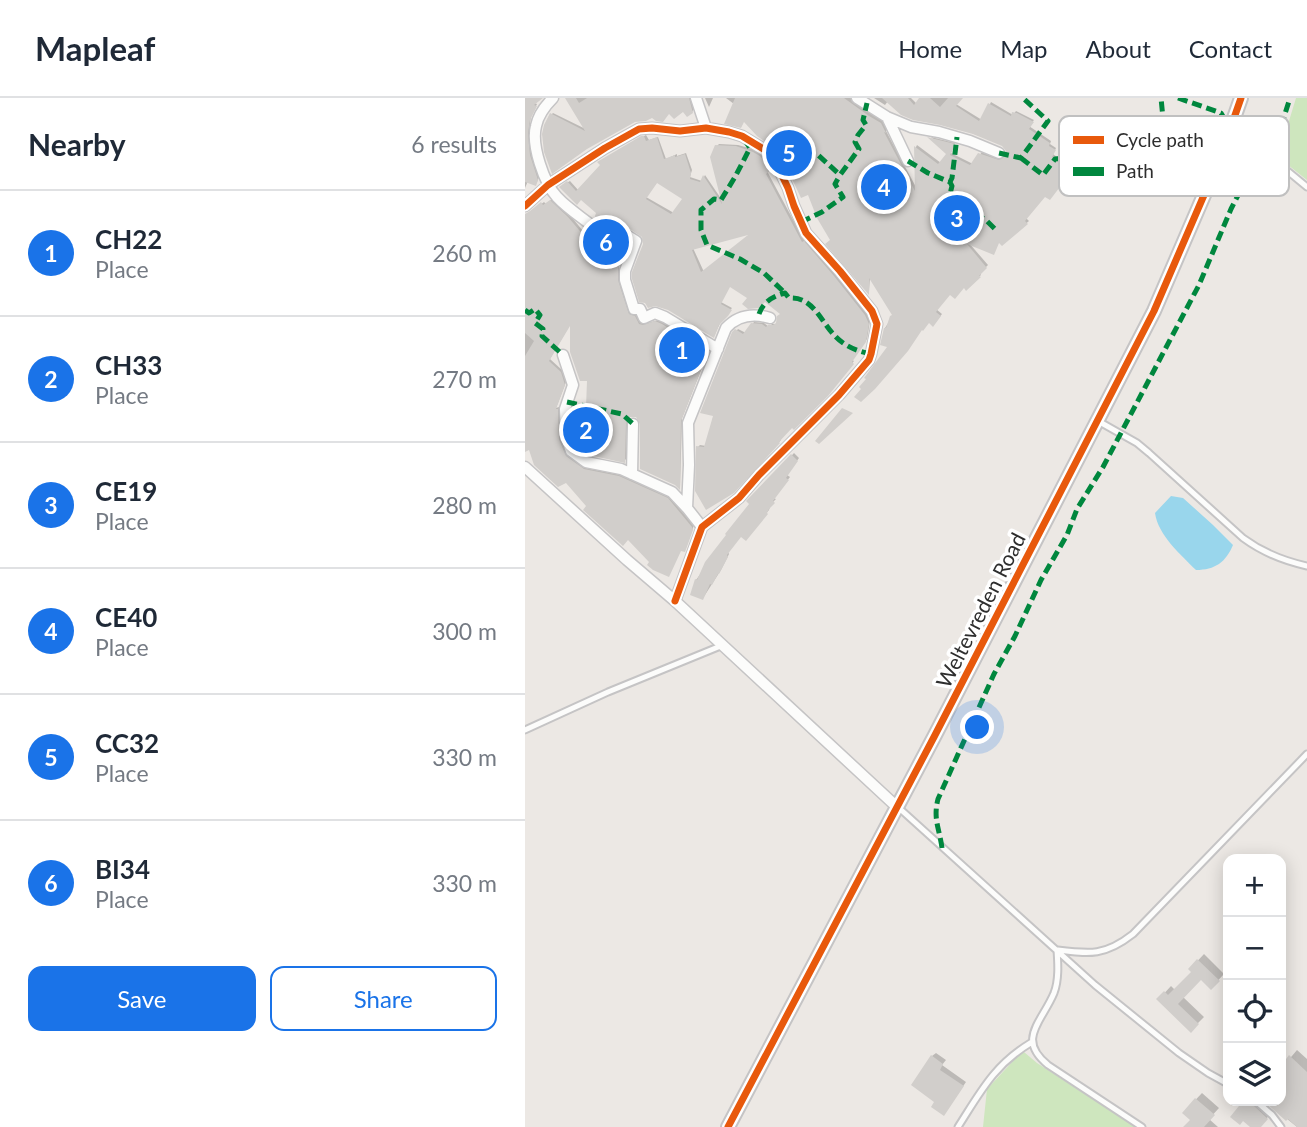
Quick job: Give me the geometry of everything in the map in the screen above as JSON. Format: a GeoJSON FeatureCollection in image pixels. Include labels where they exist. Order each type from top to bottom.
{"type":"FeatureCollection","features":[{"type":"Feature","properties":{"kind":"street"},"geometry":{"type":"LineString","coordinates":[[553,98],[536,124],[535,139],[548,185],[595,229],[610,225],[636,241],[625,271],[634,309],[640,309],[644,318],[655,313],[665,317],[718,349]]}},
{"type":"Feature","properties":{"kind":"street"},"geometry":{"type":"LineString","coordinates":[[696,98],[706,128]]}},
{"type":"Feature","properties":{"kind":"street"},"geometry":{"type":"LineString","coordinates":[[857,98],[887,117],[911,127],[939,132],[999,153]]}},
{"type":"Feature","properties":{"kind":"street","name":"Weltevreden Road"},"geometry":{"type":"LineString","coordinates":[[1235,116],[1241,98]]}},
{"type":"Feature","properties":{"kind":"street"},"geometry":{"type":"LineString","coordinates":[[887,117],[908,161]]}},
{"type":"Feature","properties":{"kind":"street"},"geometry":{"type":"LineString","coordinates":[[525,206],[548,185],[639,129],[680,131],[706,128],[742,136],[765,150],[777,165],[806,233],[872,311],[877,324],[869,360],[857,375],[739,498],[702,527],[675,601]]}},
{"type":"Feature","properties":{"kind":"street","name":"Weltevreden Road"},"geometry":{"type":"LineString","coordinates":[[728,1127],[1098,421],[1154,311],[1204,196]]}},
{"type":"Feature","properties":{"kind":"street"},"geometry":{"type":"LineString","coordinates":[[687,508],[688,423],[726,328],[744,316],[759,314],[770,318]]}},
{"type":"Feature","properties":{"kind":"street"},"geometry":{"type":"LineString","coordinates":[[563,355],[573,384],[565,409],[566,438],[571,451],[586,463],[621,469],[672,492],[702,527]]}},
{"type":"Feature","properties":{"kind":"street"},"geometry":{"type":"LineString","coordinates":[[632,474],[633,424]]}},
{"type":"Feature","properties":{"kind":"street"},"geometry":{"type":"LineString","coordinates":[[525,467],[675,601],[897,807]]}},
{"type":"Feature","properties":{"kind":"lane"},"geometry":{"type":"LineString","coordinates":[[1289,172],[1307,187]]}},
{"type":"Feature","properties":{"kind":"lane"},"geometry":{"type":"LineString","coordinates":[[1098,421],[1137,443],[1243,538],[1285,560],[1307,566]]}},
{"type":"Feature","properties":{"kind":"lane"},"geometry":{"type":"LineString","coordinates":[[525,730],[608,692],[723,645]]}},
{"type":"Feature","properties":{"kind":"lane"},"geometry":{"type":"LineString","coordinates":[[1057,950],[1103,952],[1118,946],[1133,934],[1307,754]]}},
{"type":"Feature","properties":{"kind":"lane"},"geometry":{"type":"LineString","coordinates":[[897,807],[1095,985],[1179,1053],[1223,1081]]}},
{"type":"Feature","properties":{"kind":"lane"},"geometry":{"type":"LineString","coordinates":[[1057,950],[1055,992],[1034,1031],[1032,1042],[1035,1052],[1048,1065],[1142,1127]]}},
{"type":"Feature","properties":{"kind":"lane"},"geometry":{"type":"LineString","coordinates":[[958,1127],[986,1082],[999,1067],[1032,1042]]}},
{"type":"Feature","properties":{"kind":"lane"},"geometry":{"type":"LineString","coordinates":[[1262,1106],[1281,1127]]}},
{"type":"Feature","properties":{"kind":"green space"},"geometry":{"type":"Polygon","coordinates":[[[1296,98],[1307,98],[1307,180],[1289,166],[1289,121],[1296,98]]]}},
{"type":"Feature","properties":{"kind":"green space"},"geometry":{"type":"Polygon","coordinates":[[[1024,1052],[1136,1127],[983,1127],[987,1089],[1024,1052]]]}},
{"type":"Feature","properties":{"kind":"water"},"geometry":{"type":"Polygon","coordinates":[[[1171,496],[1183,498],[1233,545],[1219,564],[1196,570],[1165,537],[1155,513],[1171,496]]]}},
{"type":"Feature","properties":{"kind":"building"},"geometry":{"type":"Polygon","coordinates":[[[525,98],[543,98],[534,105],[537,106],[530,120],[528,133],[530,155],[538,180],[536,186],[525,182],[525,98]]]}},
{"type":"Feature","properties":{"kind":"building"},"geometry":{"type":"Polygon","coordinates":[[[565,98],[576,98],[579,103],[587,98],[689,98],[693,113],[687,117],[683,112],[674,119],[669,114],[663,122],[652,118],[635,122],[587,149],[552,174],[544,152],[542,134],[550,113],[585,131],[565,98]]]}},
{"type":"Feature","properties":{"kind":"building"},"geometry":{"type":"Polygon","coordinates":[[[735,98],[844,98],[881,123],[915,191],[914,146],[938,164],[946,154],[927,137],[955,144],[950,155],[970,165],[978,153],[999,160],[1006,156],[1006,151],[1002,146],[973,134],[901,115],[882,98],[908,98],[914,105],[919,98],[930,98],[940,107],[948,98],[963,98],[956,106],[979,121],[988,103],[1011,116],[1012,112],[1017,113],[1034,122],[1029,129],[1056,150],[1052,157],[1059,162],[1059,188],[1050,200],[1045,197],[1025,221],[1028,224],[1002,246],[999,243],[994,255],[967,244],[987,268],[979,276],[981,277],[966,291],[964,288],[955,299],[950,295],[936,312],[941,316],[933,327],[929,323],[922,330],[908,351],[861,402],[854,397],[861,389],[859,387],[866,379],[864,378],[887,347],[880,345],[884,328],[892,315],[869,278],[869,295],[825,244],[830,240],[808,195],[801,198],[775,149],[744,122],[741,128],[724,124],[735,98]]]}},
{"type":"Feature","properties":{"kind":"building"},"geometry":{"type":"Polygon","coordinates":[[[641,136],[644,136],[646,141],[657,137],[664,159],[685,154],[691,173],[690,179],[700,182],[703,175],[722,204],[710,157],[715,145],[736,146],[760,156],[771,169],[766,174],[802,242],[804,241],[834,276],[869,324],[866,342],[852,362],[854,364],[828,396],[794,430],[792,428],[734,493],[706,510],[695,491],[696,446],[704,447],[713,416],[700,413],[732,332],[735,329],[743,334],[751,323],[766,327],[773,325],[780,314],[765,302],[759,308],[748,309],[742,304],[747,298],[730,287],[721,304],[732,310],[719,325],[714,338],[668,310],[655,306],[648,308],[645,303],[639,302],[632,272],[643,244],[642,237],[613,218],[597,220],[596,213],[581,200],[577,205],[559,187],[567,181],[576,191],[600,165],[597,162],[641,136]],[[657,183],[646,199],[671,214],[682,199],[657,183]],[[748,235],[692,250],[701,272],[748,235]]]}},
{"type":"Feature","properties":{"kind":"building"},"geometry":{"type":"Polygon","coordinates":[[[550,200],[585,237],[588,232],[594,235],[609,233],[627,244],[618,269],[618,280],[629,314],[635,316],[639,324],[655,321],[708,352],[681,421],[680,490],[675,485],[640,469],[640,424],[636,417],[630,417],[626,423],[625,463],[589,455],[577,446],[573,436],[572,410],[573,407],[586,407],[587,381],[580,381],[570,352],[570,326],[549,361],[561,372],[565,385],[556,409],[559,439],[566,456],[584,469],[619,476],[668,498],[692,527],[685,552],[681,551],[669,577],[647,565],[649,562],[628,540],[623,546],[583,510],[586,506],[566,483],[558,487],[534,465],[529,450],[525,452],[525,356],[534,341],[525,333],[525,214],[541,202],[543,205],[550,200]]]}},
{"type":"Feature","properties":{"kind":"building"},"geometry":{"type":"Polygon","coordinates":[[[842,408],[853,413],[819,444],[815,441],[842,408]]]}},
{"type":"Feature","properties":{"kind":"building"},"geometry":{"type":"Polygon","coordinates":[[[791,454],[798,461],[768,514],[746,541],[741,537],[727,555],[703,600],[690,595],[705,562],[749,504],[746,501],[791,454]]]}},
{"type":"Feature","properties":{"kind":"building"},"geometry":{"type":"Polygon","coordinates":[[[1197,959],[1220,981],[1211,990],[1201,980],[1178,1004],[1199,1024],[1191,1033],[1156,999],[1164,991],[1168,995],[1191,972],[1188,969],[1197,959]]]}},
{"type":"Feature","properties":{"kind":"building"},"geometry":{"type":"Polygon","coordinates":[[[931,1055],[943,1064],[940,1070],[964,1086],[944,1116],[931,1107],[934,1102],[911,1085],[931,1055]]]}},
{"type":"Feature","properties":{"kind":"building"},"geometry":{"type":"Polygon","coordinates":[[[1289,1055],[1307,1072],[1307,1127],[1297,1127],[1288,1119],[1286,1121],[1270,1106],[1286,1106],[1286,1059],[1289,1055]]]}},
{"type":"Feature","properties":{"kind":"building"},"geometry":{"type":"Polygon","coordinates":[[[1195,1098],[1215,1115],[1204,1127],[1183,1127],[1190,1120],[1182,1113],[1195,1098]]]}},
{"type":"Feature","properties":{"kind":"building"},"geometry":{"type":"Polygon","coordinates":[[[1239,1106],[1254,1106],[1268,1119],[1261,1127],[1250,1127],[1243,1121],[1240,1125],[1230,1117],[1239,1106]]]}},
{"type":"Feature","properties":{"kind":"marked path"},"geometry":{"type":"LineString","coordinates":[[999,153],[1021,158],[1048,121],[1023,98]]}},
{"type":"Feature","properties":{"kind":"marked path"},"geometry":{"type":"LineString","coordinates":[[1161,98],[1163,116]]}},
{"type":"Feature","properties":{"kind":"marked path"},"geometry":{"type":"LineString","coordinates":[[1178,98],[1221,113],[1223,116]]}},
{"type":"Feature","properties":{"kind":"marked path"},"geometry":{"type":"LineString","coordinates":[[1284,116],[1290,98]]}},
{"type":"Feature","properties":{"kind":"marked path"},"geometry":{"type":"LineString","coordinates":[[781,172],[805,153],[817,154],[840,175],[859,149],[855,142],[866,125],[863,120],[867,103]]}},
{"type":"Feature","properties":{"kind":"marked path"},"geometry":{"type":"LineString","coordinates":[[908,161],[950,182],[957,137]]}},
{"type":"Feature","properties":{"kind":"marked path"},"geometry":{"type":"LineString","coordinates":[[744,139],[750,148],[721,200],[714,199],[701,210],[701,230],[707,245],[764,273],[785,293]]}},
{"type":"Feature","properties":{"kind":"marked path"},"geometry":{"type":"LineString","coordinates":[[1021,158],[1043,175],[1055,159],[1059,159]]}},
{"type":"Feature","properties":{"kind":"marked path"},"geometry":{"type":"LineString","coordinates":[[801,222],[822,212],[843,197],[835,184],[840,175]]}},
{"type":"Feature","properties":{"kind":"marked path"},"geometry":{"type":"LineString","coordinates":[[950,182],[950,194],[956,202],[995,229]]}},
{"type":"Feature","properties":{"kind":"marked path"},"geometry":{"type":"LineString","coordinates":[[942,848],[936,818],[938,799],[994,674],[1067,535],[1077,509],[1103,467],[1199,285],[1238,196]]}},
{"type":"Feature","properties":{"kind":"marked path"},"geometry":{"type":"LineString","coordinates":[[759,314],[769,300],[785,293],[789,298],[797,298],[810,305],[843,343],[871,354]]}},
{"type":"Feature","properties":{"kind":"marked path"},"geometry":{"type":"LineString","coordinates":[[525,310],[529,313],[535,309],[540,315],[535,323],[543,329],[542,336],[563,355]]}},
{"type":"Feature","properties":{"kind":"marked path"},"geometry":{"type":"LineString","coordinates":[[567,402],[622,414],[633,424]]}},
{"type":"Feature","properties":{"kind":"cycle path"},"geometry":{"type":"LineString","coordinates":[[1235,116],[1241,98]]}},
{"type":"Feature","properties":{"kind":"cycle path"},"geometry":{"type":"LineString","coordinates":[[525,206],[548,185],[639,129],[680,131],[706,128],[742,136],[765,150],[777,165],[806,233],[872,311],[877,324],[869,360],[839,395],[739,498],[702,527],[675,601]]}},
{"type":"Feature","properties":{"kind":"cycle path"},"geometry":{"type":"LineString","coordinates":[[728,1127],[934,737],[1154,311],[1204,196]]}},
{"type":"Feature","properties":{"kind":"place","name":"CC32"},"geometry":{"type":"Point","coordinates":[789,153]}},
{"type":"Feature","properties":{"kind":"place","name":"CE40"},"geometry":{"type":"Point","coordinates":[884,187]}},
{"type":"Feature","properties":{"kind":"place","name":"CE19"},"geometry":{"type":"Point","coordinates":[957,218]}},
{"type":"Feature","properties":{"kind":"place","name":"BI34"},"geometry":{"type":"Point","coordinates":[606,242]}},
{"type":"Feature","properties":{"kind":"place","name":"CH22"},"geometry":{"type":"Point","coordinates":[682,350]}},
{"type":"Feature","properties":{"kind":"place","name":"CH33"},"geometry":{"type":"Point","coordinates":[586,430]}}]}
